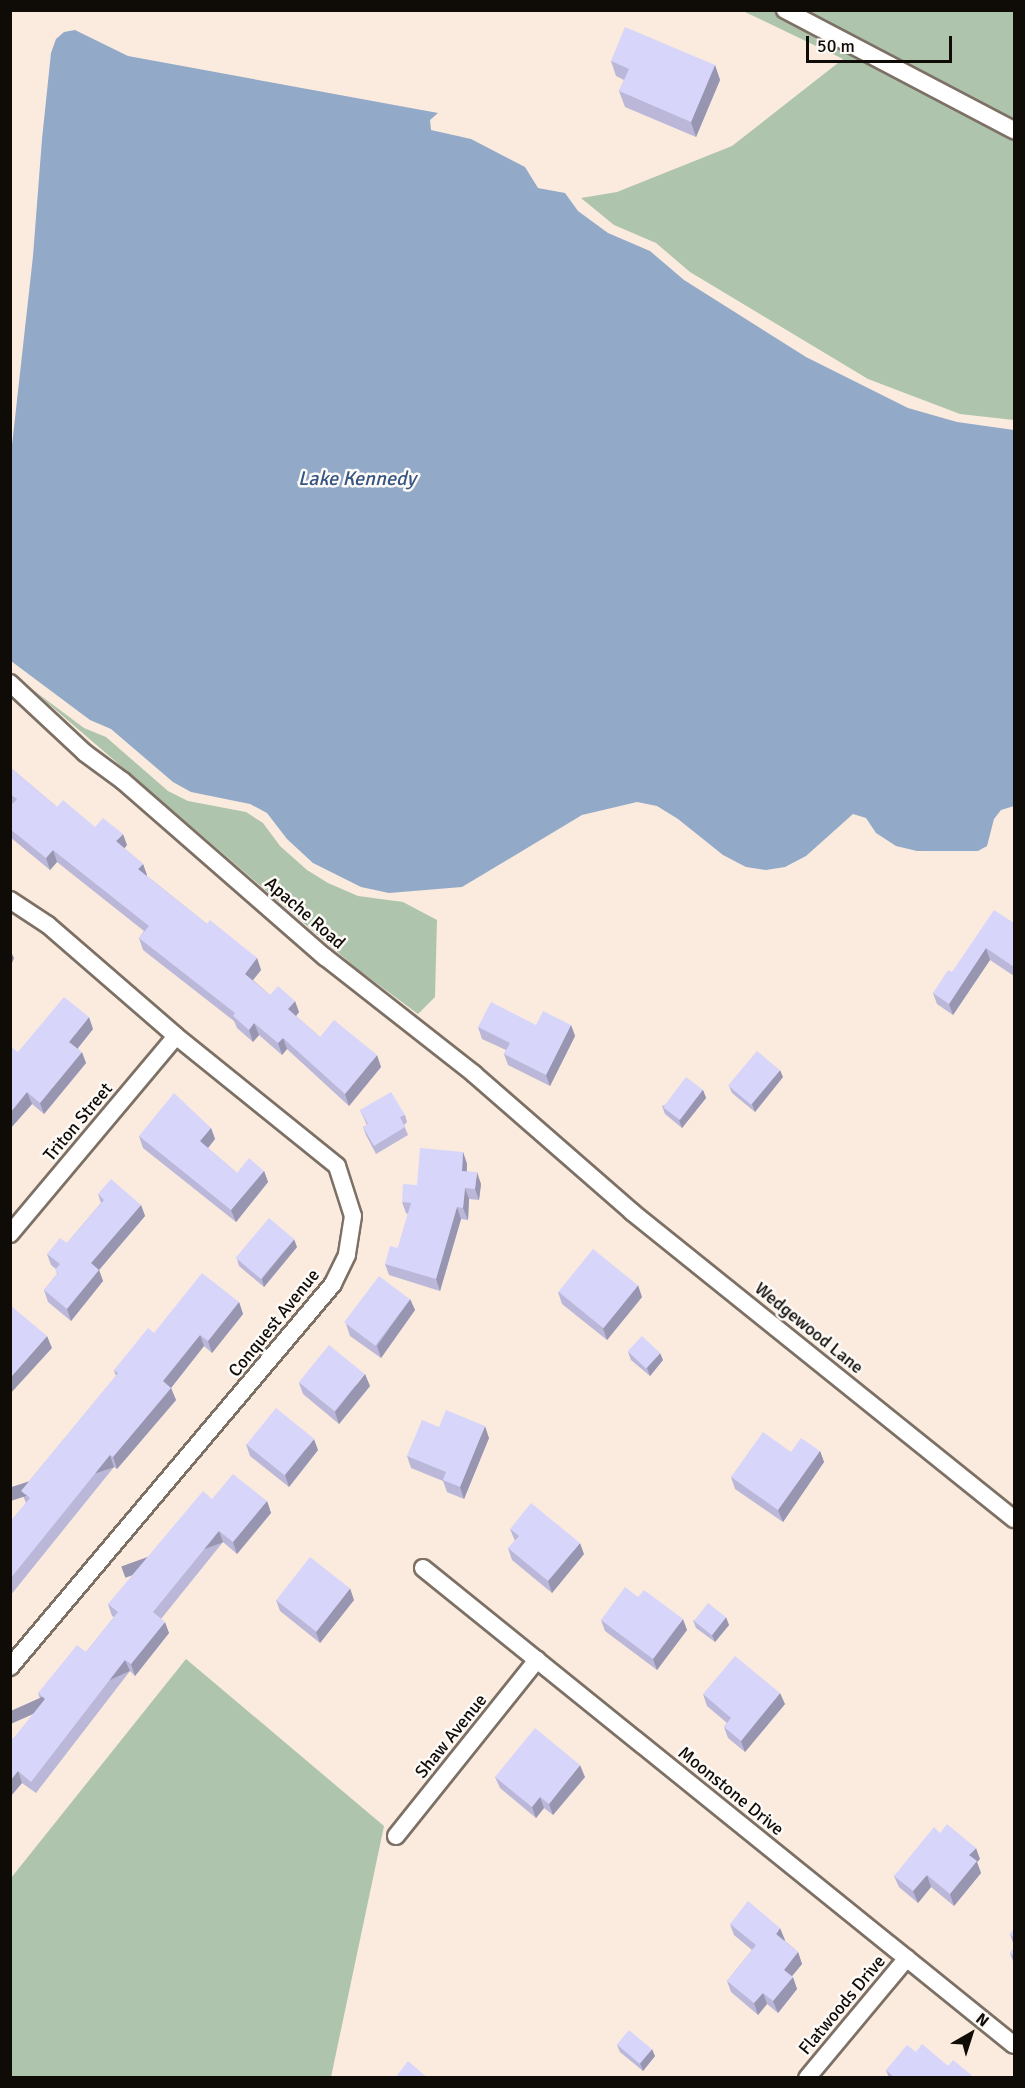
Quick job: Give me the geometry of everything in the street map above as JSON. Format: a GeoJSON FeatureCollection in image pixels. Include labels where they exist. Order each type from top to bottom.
{"type":"FeatureCollection","features":[{"type":"Feature","properties":{"kind":"street"},"geometry":{"type":"LineString","coordinates":[[785,10],[1014,130]]}},
{"type":"Feature","properties":{"kind":"street","name":"Apache Road"},"geometry":{"type":"LineString","coordinates":[[10,683],[85,753],[123,781],[325,957],[474,1074],[579,1167]]}},
{"type":"Feature","properties":{"kind":"street","name":"Conquest Avenue"},"geometry":{"type":"LineString","coordinates":[[10,900],[48,925],[176,1036],[337,1166],[353,1216],[346,1256],[333,1284],[10,1667]]}},
{"type":"Feature","properties":{"kind":"street","name":"Triton Street"},"geometry":{"type":"LineString","coordinates":[[10,1234],[176,1036]]}},
{"type":"Feature","properties":{"kind":"street","name":"Wedgewood Lane"},"geometry":{"type":"LineString","coordinates":[[579,1167],[1014,1519]]}},
{"type":"Feature","properties":{"kind":"street","name":"Moonstone Drive"},"geometry":{"type":"LineString","coordinates":[[423,1568],[1014,2045]]}},
{"type":"Feature","properties":{"kind":"street","name":"Shaw Avenue"},"geometry":{"type":"LineString","coordinates":[[396,1836],[537,1660]]}},
{"type":"Feature","properties":{"kind":"street","name":"Flatwoods Drive"},"geometry":{"type":"LineString","coordinates":[[807,2078],[907,1958]]}},
{"type":"Feature","properties":{"kind":"green space"},"geometry":{"type":"Polygon","coordinates":[[[743,11],[1014,11],[1014,420],[960,414],[868,379],[690,272],[656,243],[614,225],[581,198],[617,192],[732,146],[843,59],[743,11]]]}},
{"type":"Feature","properties":{"kind":"green space"},"geometry":{"type":"Polygon","coordinates":[[[29,687],[84,728],[106,737],[168,791],[188,801],[246,812],[263,823],[280,846],[307,870],[328,883],[358,896],[403,902],[437,920],[435,997],[418,1014],[356,968],[29,687]]]}},
{"type":"Feature","properties":{"kind":"green space"},"geometry":{"type":"Polygon","coordinates":[[[186,1659],[384,1826],[331,2077],[11,2077],[11,1878],[186,1659]]]}},
{"type":"Feature","properties":{"kind":"water","name":"Lake Kennedy"},"geometry":{"type":"Polygon","coordinates":[[[75,30],[128,56],[438,113],[430,120],[431,130],[471,139],[525,167],[538,188],[565,193],[578,211],[608,233],[650,251],[684,280],[806,357],[908,408],[957,422],[1014,430],[1014,806],[1001,810],[994,819],[987,846],[978,851],[917,851],[896,846],[876,833],[866,818],[853,814],[806,856],[785,867],[766,870],[746,867],[723,855],[678,819],[657,806],[637,802],[582,815],[462,887],[389,893],[361,887],[313,863],[287,839],[267,813],[250,804],[191,792],[173,782],[111,729],[90,720],[11,661],[11,454],[33,256],[42,139],[51,53],[56,39],[64,32],[75,30]]]}},
{"type":"Feature","properties":{"kind":"building"},"geometry":{"type":"Polygon","coordinates":[[[625,27],[715,65],[691,122],[619,91],[629,69],[611,61],[625,27]]]}},
{"type":"Feature","properties":{"kind":"building"},"geometry":{"type":"Polygon","coordinates":[[[11,768],[57,807],[63,800],[95,827],[103,818],[123,834],[116,841],[143,864],[138,869],[207,924],[210,920],[257,958],[245,974],[270,995],[278,986],[295,1001],[288,1009],[320,1037],[334,1020],[377,1055],[345,1094],[283,1038],[278,1043],[254,1023],[249,1030],[233,1016],[235,1013],[139,938],[149,926],[53,850],[46,858],[10,829],[10,807],[17,799],[10,794],[11,768]]]}},
{"type":"Feature","properties":{"kind":"building"},"geometry":{"type":"Polygon","coordinates":[[[994,910],[1014,923],[1014,967],[986,948],[949,1004],[933,993],[948,970],[952,972],[994,910]]]}},
{"type":"Feature","properties":{"kind":"building"},"geometry":{"type":"Polygon","coordinates":[[[64,997],[89,1017],[69,1042],[82,1052],[40,1103],[27,1092],[10,1113],[10,1046],[18,1052],[64,997]]]}},
{"type":"Feature","properties":{"kind":"building"},"geometry":{"type":"Polygon","coordinates":[[[491,1002],[536,1025],[543,1011],[571,1025],[546,1075],[504,1054],[510,1043],[478,1027],[491,1002]]]}},
{"type":"Feature","properties":{"kind":"building"},"geometry":{"type":"Polygon","coordinates":[[[757,1051],[780,1070],[751,1105],[728,1085],[757,1051]]]}},
{"type":"Feature","properties":{"kind":"building"},"geometry":{"type":"Polygon","coordinates":[[[686,1077],[703,1090],[680,1120],[663,1107],[686,1077]]]}},
{"type":"Feature","properties":{"kind":"building"},"geometry":{"type":"Polygon","coordinates":[[[391,1092],[405,1115],[400,1117],[405,1127],[374,1146],[363,1127],[368,1124],[360,1110],[391,1092]]]}},
{"type":"Feature","properties":{"kind":"building"},"geometry":{"type":"Polygon","coordinates":[[[174,1093],[211,1128],[200,1141],[237,1173],[249,1158],[264,1171],[231,1210],[139,1136],[174,1093]]]}},
{"type":"Feature","properties":{"kind":"building"},"geometry":{"type":"Polygon","coordinates":[[[420,1148],[463,1152],[462,1171],[477,1172],[475,1189],[465,1188],[463,1208],[457,1207],[436,1279],[385,1264],[390,1246],[398,1248],[411,1203],[402,1202],[403,1184],[417,1185],[420,1148]]]}},
{"type":"Feature","properties":{"kind":"building"},"geometry":{"type":"Polygon","coordinates":[[[111,1179],[141,1205],[91,1263],[99,1270],[67,1309],[44,1290],[58,1273],[55,1270],[60,1264],[47,1254],[60,1238],[67,1243],[104,1200],[98,1194],[111,1179]]]}},
{"type":"Feature","properties":{"kind":"building"},"geometry":{"type":"Polygon","coordinates":[[[269,1218],[294,1239],[261,1279],[236,1258],[269,1218]]]}},
{"type":"Feature","properties":{"kind":"building"},"geometry":{"type":"Polygon","coordinates":[[[593,1249],[638,1286],[603,1328],[558,1292],[593,1249]]]}},
{"type":"Feature","properties":{"kind":"building"},"geometry":{"type":"Polygon","coordinates":[[[202,1273],[239,1302],[208,1341],[200,1335],[163,1381],[171,1388],[113,1457],[110,1455],[10,1579],[10,1522],[30,1498],[21,1491],[118,1373],[114,1370],[148,1328],[154,1333],[202,1273]]]}},
{"type":"Feature","properties":{"kind":"building"},"geometry":{"type":"Polygon","coordinates":[[[379,1276],[410,1299],[375,1346],[344,1322],[379,1276]]]}},
{"type":"Feature","properties":{"kind":"building"},"geometry":{"type":"Polygon","coordinates":[[[10,1305],[47,1336],[10,1378],[10,1305]]]}},
{"type":"Feature","properties":{"kind":"building"},"geometry":{"type":"Polygon","coordinates":[[[642,1336],[660,1353],[646,1368],[628,1351],[642,1336]]]}},
{"type":"Feature","properties":{"kind":"building"},"geometry":{"type":"Polygon","coordinates":[[[329,1345],[365,1374],[335,1411],[299,1382],[329,1345]]]}},
{"type":"Feature","properties":{"kind":"building"},"geometry":{"type":"Polygon","coordinates":[[[276,1408],[314,1439],[285,1475],[246,1445],[276,1408]]]}},
{"type":"Feature","properties":{"kind":"building"},"geometry":{"type":"Polygon","coordinates":[[[446,1410],[485,1426],[460,1487],[443,1480],[446,1472],[407,1456],[422,1420],[439,1427],[446,1410]]]}},
{"type":"Feature","properties":{"kind":"building"},"geometry":{"type":"Polygon","coordinates":[[[763,1432],[791,1452],[801,1438],[820,1451],[778,1510],[731,1477],[763,1432]]]}},
{"type":"Feature","properties":{"kind":"building"},"geometry":{"type":"Polygon","coordinates":[[[233,1474],[267,1501],[233,1542],[219,1531],[153,1612],[165,1622],[131,1664],[125,1660],[31,1782],[18,1771],[10,1781],[10,1736],[13,1739],[45,1699],[38,1693],[77,1645],[86,1652],[118,1612],[108,1604],[203,1491],[212,1499],[233,1474]]]}},
{"type":"Feature","properties":{"kind":"building"},"geometry":{"type":"Polygon","coordinates":[[[531,1503],[580,1543],[548,1581],[508,1548],[519,1536],[510,1529],[531,1503]]]}},
{"type":"Feature","properties":{"kind":"building"},"geometry":{"type":"Polygon","coordinates":[[[310,1557],[350,1588],[316,1632],[276,1600],[310,1557]]]}},
{"type":"Feature","properties":{"kind":"building"},"geometry":{"type":"Polygon","coordinates":[[[625,1587],[638,1597],[644,1590],[683,1619],[653,1659],[601,1620],[625,1587]]]}},
{"type":"Feature","properties":{"kind":"building"},"geometry":{"type":"Polygon","coordinates":[[[708,1603],[726,1617],[712,1635],[694,1621],[708,1603]]]}},
{"type":"Feature","properties":{"kind":"building"},"geometry":{"type":"Polygon","coordinates":[[[735,1656],[780,1693],[741,1741],[724,1727],[731,1718],[703,1694],[735,1656]]]}},
{"type":"Feature","properties":{"kind":"building"},"geometry":{"type":"Polygon","coordinates":[[[535,1728],[580,1765],[549,1804],[540,1797],[532,1807],[495,1777],[535,1728]]]}},
{"type":"Feature","properties":{"kind":"building"},"geometry":{"type":"Polygon","coordinates":[[[947,1824],[976,1848],[969,1855],[977,1861],[950,1894],[927,1875],[913,1891],[894,1876],[934,1827],[940,1833],[947,1824]]]}},
{"type":"Feature","properties":{"kind":"building"},"geometry":{"type":"Polygon","coordinates":[[[748,1901],[780,1928],[776,1934],[798,1952],[784,1970],[793,1977],[773,2001],[763,1993],[754,2003],[727,1981],[756,1945],[730,1924],[748,1901]]]}},
{"type":"Feature","properties":{"kind":"building"},"geometry":{"type":"Polygon","coordinates":[[[629,2030],[652,2049],[640,2064],[617,2045],[629,2030]]]}},
{"type":"Feature","properties":{"kind":"building"},"geometry":{"type":"Polygon","coordinates":[[[922,2044],[948,2066],[953,2060],[975,2078],[894,2078],[886,2070],[907,2045],[916,2052],[922,2044]]]}},
{"type":"Feature","properties":{"kind":"building"},"geometry":{"type":"Polygon","coordinates":[[[408,2061],[428,2078],[395,2078],[408,2061]]]}}]}
